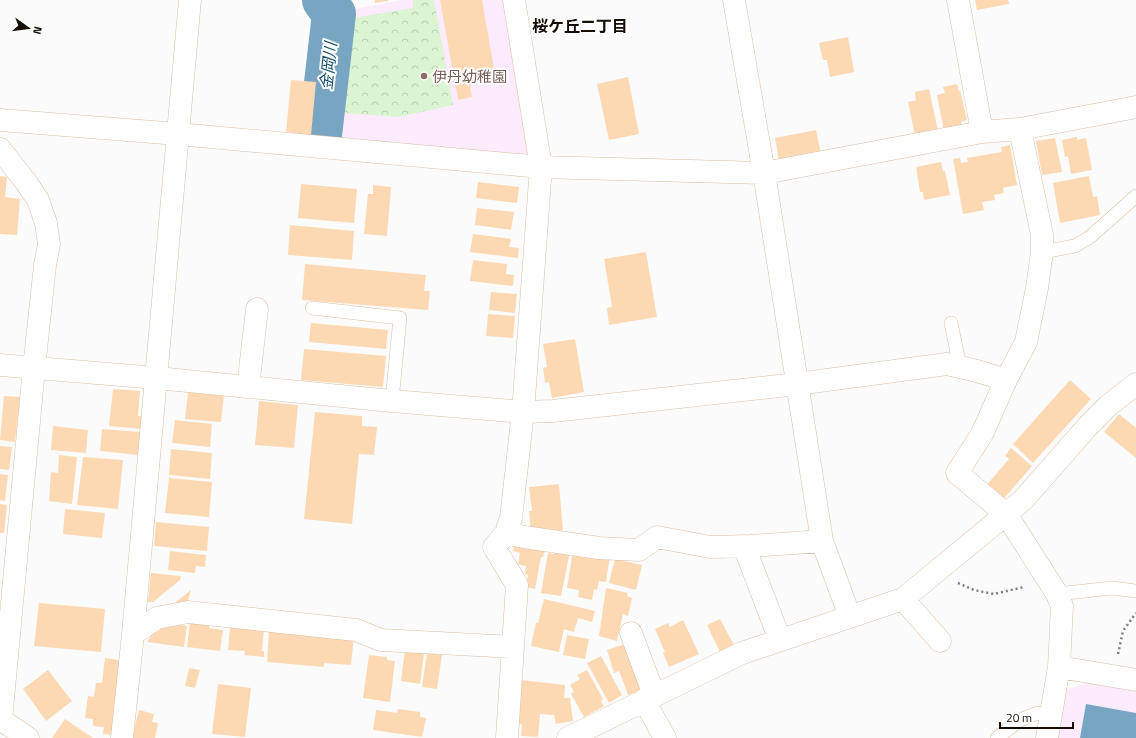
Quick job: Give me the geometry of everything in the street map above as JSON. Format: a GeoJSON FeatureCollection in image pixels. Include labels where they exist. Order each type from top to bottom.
{"type":"FeatureCollection","features":[{"type":"Feature","properties":{"kind":"street"},"geometry":{"type":"LineString","coordinates":[[122,738],[157,378],[190,0]]}},
{"type":"Feature","properties":{"kind":"street"},"geometry":{"type":"LineString","coordinates":[[507,738],[517,585],[494,547],[506,533],[511,518],[523,412],[541,168],[514,0]]}},
{"type":"Feature","properties":{"kind":"street"},"geometry":{"type":"LineString","coordinates":[[734,0],[764,173],[822,541],[850,617]]}},
{"type":"Feature","properties":{"kind":"street"},"geometry":{"type":"LineString","coordinates":[[958,0],[982,132]]}},
{"type":"Feature","properties":{"kind":"street"},"geometry":{"type":"LineString","coordinates":[[0,120],[178,134],[541,168],[764,173],[982,132],[1020,129],[1136,107]]}},
{"type":"Feature","properties":{"kind":"street"},"geometry":{"type":"LineString","coordinates":[[1020,129],[1042,235],[1042,252],[1037,288],[1026,342],[1006,380],[982,434],[957,473],[1006,514],[1054,588],[1062,606],[1059,666],[1047,738]]}},
{"type":"Feature","properties":{"kind":"street"},"geometry":{"type":"LineString","coordinates":[[0,149],[38,200],[46,223],[49,244],[45,265],[34,368],[1,719],[28,738]]}},
{"type":"Feature","properties":{"kind":"street"},"geometry":{"type":"LineString","coordinates":[[248,387],[257,309]]}},
{"type":"Feature","properties":{"kind":"street"},"geometry":{"type":"LineString","coordinates":[[0,365],[523,412],[553,411],[797,384],[947,364],[977,370],[1006,380]]}},
{"type":"Feature","properties":{"kind":"street"},"geometry":{"type":"LineString","coordinates":[[568,738],[742,653],[903,599],[1022,500],[1088,426],[1109,405],[1136,384]]}},
{"type":"Feature","properties":{"kind":"street"},"geometry":{"type":"LineString","coordinates":[[506,533],[524,538],[599,548],[639,550],[657,537],[710,547],[822,541]]}},
{"type":"Feature","properties":{"kind":"street"},"geometry":{"type":"LineString","coordinates":[[744,546],[780,640]]}},
{"type":"Feature","properties":{"kind":"street"},"geometry":{"type":"LineString","coordinates":[[903,599],[940,641]]}},
{"type":"Feature","properties":{"kind":"street"},"geometry":{"type":"LineString","coordinates":[[133,634],[157,618],[188,612],[356,630],[381,640],[513,647]]}},
{"type":"Feature","properties":{"kind":"street"},"geometry":{"type":"LineString","coordinates":[[631,633],[649,698],[665,738]]}},
{"type":"Feature","properties":{"kind":"street"},"geometry":{"type":"LineString","coordinates":[[1059,666],[1136,680]]}},
{"type":"Feature","properties":{"kind":"lane"},"geometry":{"type":"LineString","coordinates":[[1042,252],[1074,246],[1090,237],[1136,196]]}},
{"type":"Feature","properties":{"kind":"lane"},"geometry":{"type":"LineString","coordinates":[[312,308],[400,318],[392,401]]}},
{"type":"Feature","properties":{"kind":"lane"},"geometry":{"type":"LineString","coordinates":[[951,324],[960,367]]}},
{"type":"Feature","properties":{"kind":"lane"},"geometry":{"type":"LineString","coordinates":[[1054,588],[1112,588],[1136,591]]}},
{"type":"Feature","properties":{"kind":"lane"},"geometry":{"type":"LineString","coordinates":[[997,738],[1020,720],[1037,714],[1051,716]]}},
{"type":"Feature","properties":{"kind":"path"},"geometry":{"type":"LineString","coordinates":[[936,572],[974,590],[994,594],[1021,587],[1041,586],[1054,588]]}},
{"type":"Feature","properties":{"kind":"path"},"geometry":{"type":"LineString","coordinates":[[1113,676],[1123,632],[1136,613]]}},
{"type":"Feature","properties":{"kind":"shaded area","name":"伊丹幼稚園"},"geometry":{"type":"Polygon","coordinates":[[[401,0],[506,0],[528,156],[322,138],[336,13],[401,0]]]}},
{"type":"Feature","properties":{"kind":"shaded area"},"geometry":{"type":"Polygon","coordinates":[[[1092,681],[1136,689],[1136,738],[1054,738],[1062,692],[1092,681]]]}},
{"type":"Feature","properties":{"kind":"green space"},"geometry":{"type":"Polygon","coordinates":[[[413,0],[434,0],[453,105],[398,117],[332,112],[341,20],[413,8],[413,0]]]}},
{"type":"Feature","properties":{"kind":"water"},"geometry":{"type":"Polygon","coordinates":[[[1086,704],[1136,713],[1136,738],[1080,738],[1086,704]]]}},
{"type":"Feature","properties":{"kind":"building"},"geometry":{"type":"Polygon","coordinates":[[[375,0],[388,0],[388,1],[375,3],[375,0]]]}},
{"type":"Feature","properties":{"kind":"building"},"geometry":{"type":"Polygon","coordinates":[[[440,0],[482,0],[494,69],[468,73],[472,97],[458,100],[440,0]]]}},
{"type":"Feature","properties":{"kind":"building"},"geometry":{"type":"Polygon","coordinates":[[[975,0],[1008,0],[1009,4],[977,10],[975,0]]]}},
{"type":"Feature","properties":{"kind":"building"},"geometry":{"type":"Polygon","coordinates":[[[848,37],[854,72],[830,77],[827,60],[823,60],[819,43],[848,37]]]}},
{"type":"Feature","properties":{"kind":"building"},"geometry":{"type":"Polygon","coordinates":[[[628,77],[639,134],[609,140],[597,84],[628,77]]]}},
{"type":"Feature","properties":{"kind":"building"},"geometry":{"type":"Polygon","coordinates":[[[291,80],[316,82],[311,135],[286,132],[291,80]]]}},
{"type":"Feature","properties":{"kind":"building"},"geometry":{"type":"Polygon","coordinates":[[[957,84],[959,91],[960,90],[967,120],[961,122],[962,127],[944,131],[937,95],[945,93],[943,87],[957,84]]]}},
{"type":"Feature","properties":{"kind":"building"},"geometry":{"type":"Polygon","coordinates":[[[929,89],[938,131],[915,136],[908,102],[916,100],[915,92],[929,89]]]}},
{"type":"Feature","properties":{"kind":"building"},"geometry":{"type":"Polygon","coordinates":[[[816,130],[821,153],[779,161],[775,138],[816,130]]]}},
{"type":"Feature","properties":{"kind":"building"},"geometry":{"type":"Polygon","coordinates":[[[1077,137],[1077,140],[1086,138],[1092,170],[1071,174],[1068,156],[1065,157],[1062,140],[1077,137]]]}},
{"type":"Feature","properties":{"kind":"building"},"geometry":{"type":"Polygon","coordinates":[[[1055,138],[1062,172],[1042,175],[1036,141],[1055,138]]]}},
{"type":"Feature","properties":{"kind":"building"},"geometry":{"type":"Polygon","coordinates":[[[1010,145],[1017,185],[1003,188],[1004,193],[994,195],[995,200],[982,202],[984,210],[963,214],[953,159],[960,158],[961,163],[968,162],[967,158],[1002,152],[1001,147],[1010,145]]]}},
{"type":"Feature","properties":{"kind":"building"},"geometry":{"type":"Polygon","coordinates":[[[941,162],[943,171],[945,171],[950,195],[924,200],[923,192],[920,192],[916,167],[941,162]]]}},
{"type":"Feature","properties":{"kind":"building"},"geometry":{"type":"Polygon","coordinates":[[[0,176],[7,177],[5,197],[20,199],[17,235],[0,234],[0,176]]]}},
{"type":"Feature","properties":{"kind":"building"},"geometry":{"type":"Polygon","coordinates":[[[1089,176],[1093,197],[1097,196],[1100,215],[1060,223],[1053,183],[1089,176]]]}},
{"type":"Feature","properties":{"kind":"building"},"geometry":{"type":"Polygon","coordinates":[[[478,182],[519,187],[517,203],[476,198],[478,182]]]}},
{"type":"Feature","properties":{"kind":"building"},"geometry":{"type":"Polygon","coordinates":[[[301,184],[357,189],[354,223],[298,218],[301,184]]]}},
{"type":"Feature","properties":{"kind":"building"},"geometry":{"type":"Polygon","coordinates":[[[373,185],[391,187],[387,236],[364,234],[368,194],[373,194],[373,185]]]}},
{"type":"Feature","properties":{"kind":"building"},"geometry":{"type":"Polygon","coordinates":[[[477,208],[514,212],[511,230],[475,225],[477,208]]]}},
{"type":"Feature","properties":{"kind":"building"},"geometry":{"type":"Polygon","coordinates":[[[290,225],[354,231],[352,260],[288,255],[290,225]]]}},
{"type":"Feature","properties":{"kind":"building"},"geometry":{"type":"Polygon","coordinates":[[[473,234],[511,239],[509,247],[519,248],[518,258],[470,252],[473,234]]]}},
{"type":"Feature","properties":{"kind":"building"},"geometry":{"type":"Polygon","coordinates":[[[646,252],[657,317],[609,325],[607,308],[612,307],[604,259],[646,252]]]}},
{"type":"Feature","properties":{"kind":"building"},"geometry":{"type":"Polygon","coordinates":[[[473,260],[507,264],[506,274],[514,275],[513,286],[470,281],[473,260]]]}},
{"type":"Feature","properties":{"kind":"building"},"geometry":{"type":"Polygon","coordinates":[[[305,264],[426,275],[424,291],[430,291],[428,310],[302,300],[305,264]]]}},
{"type":"Feature","properties":{"kind":"building"},"geometry":{"type":"Polygon","coordinates":[[[491,292],[517,294],[515,313],[489,310],[491,292]]]}},
{"type":"Feature","properties":{"kind":"building"},"geometry":{"type":"Polygon","coordinates":[[[488,314],[515,316],[513,338],[486,336],[488,314]]]}},
{"type":"Feature","properties":{"kind":"building"},"geometry":{"type":"Polygon","coordinates":[[[311,323],[388,330],[386,349],[309,342],[311,323]]]}},
{"type":"Feature","properties":{"kind":"building"},"geometry":{"type":"Polygon","coordinates":[[[575,339],[584,392],[552,398],[549,382],[545,383],[543,368],[547,367],[543,344],[575,339]]]}},
{"type":"Feature","properties":{"kind":"building"},"geometry":{"type":"Polygon","coordinates":[[[304,349],[386,356],[383,387],[301,380],[304,349]]]}},
{"type":"Feature","properties":{"kind":"building"},"geometry":{"type":"Polygon","coordinates":[[[1070,380],[1091,399],[1033,463],[1013,444],[1070,380]]]}},
{"type":"Feature","properties":{"kind":"building"},"geometry":{"type":"Polygon","coordinates":[[[113,389],[140,391],[138,416],[143,416],[142,429],[109,426],[113,389]]]}},
{"type":"Feature","properties":{"kind":"building"},"geometry":{"type":"Polygon","coordinates":[[[188,392],[224,395],[221,422],[185,419],[188,392]]]}},
{"type":"Feature","properties":{"kind":"building"},"geometry":{"type":"Polygon","coordinates":[[[4,396],[20,397],[15,442],[0,440],[4,396]]]}},
{"type":"Feature","properties":{"kind":"building"},"geometry":{"type":"Polygon","coordinates":[[[259,401],[298,405],[294,448],[255,445],[259,401]]]}},
{"type":"Feature","properties":{"kind":"building"},"geometry":{"type":"Polygon","coordinates":[[[315,412],[362,416],[362,426],[377,427],[374,455],[359,454],[352,524],[304,519],[315,412]]]}},
{"type":"Feature","properties":{"kind":"building"},"geometry":{"type":"Polygon","coordinates":[[[1119,414],[1136,428],[1136,458],[1104,432],[1119,414]]]}},
{"type":"Feature","properties":{"kind":"building"},"geometry":{"type":"Polygon","coordinates":[[[175,420],[212,424],[210,447],[172,443],[175,420]]]}},
{"type":"Feature","properties":{"kind":"building"},"geometry":{"type":"Polygon","coordinates":[[[53,426],[88,430],[86,453],[51,450],[53,426]]]}},
{"type":"Feature","properties":{"kind":"building"},"geometry":{"type":"Polygon","coordinates":[[[102,429],[141,432],[139,455],[100,451],[102,429]]]}},
{"type":"Feature","properties":{"kind":"building"},"geometry":{"type":"Polygon","coordinates":[[[0,446],[12,447],[9,470],[0,469],[0,446]]]}},
{"type":"Feature","properties":{"kind":"building"},"geometry":{"type":"Polygon","coordinates":[[[1011,448],[1032,466],[1000,503],[984,488],[1009,459],[1005,456],[1011,448]]]}},
{"type":"Feature","properties":{"kind":"building"},"geometry":{"type":"Polygon","coordinates":[[[171,449],[212,453],[210,479],[169,475],[171,449]]]}},
{"type":"Feature","properties":{"kind":"building"},"geometry":{"type":"Polygon","coordinates":[[[59,455],[77,457],[72,504],[49,501],[51,472],[58,473],[59,455]]]}},
{"type":"Feature","properties":{"kind":"building"},"geometry":{"type":"Polygon","coordinates":[[[83,457],[123,460],[118,509],[77,505],[83,457]]]}},
{"type":"Feature","properties":{"kind":"building"},"geometry":{"type":"Polygon","coordinates":[[[0,474],[8,475],[5,501],[0,500],[0,474]]]}},
{"type":"Feature","properties":{"kind":"building"},"geometry":{"type":"Polygon","coordinates":[[[169,478],[212,482],[209,517],[165,513],[169,478]]]}},
{"type":"Feature","properties":{"kind":"building"},"geometry":{"type":"Polygon","coordinates":[[[559,484],[563,530],[531,534],[529,511],[532,511],[529,487],[559,484]]]}},
{"type":"Feature","properties":{"kind":"building"},"geometry":{"type":"Polygon","coordinates":[[[0,504],[7,505],[4,533],[0,533],[0,504]]]}},
{"type":"Feature","properties":{"kind":"building"},"geometry":{"type":"Polygon","coordinates":[[[65,509],[105,513],[102,538],[63,534],[65,509]]]}},
{"type":"Feature","properties":{"kind":"building"},"geometry":{"type":"Polygon","coordinates":[[[156,522],[209,527],[207,551],[154,546],[156,522]]]}},
{"type":"Feature","properties":{"kind":"building"},"geometry":{"type":"Polygon","coordinates":[[[515,541],[546,546],[543,557],[541,557],[535,589],[526,587],[528,575],[525,574],[526,566],[518,564],[520,553],[513,551],[515,541]]]}},
{"type":"Feature","properties":{"kind":"building"},"geometry":{"type":"Polygon","coordinates":[[[555,548],[570,551],[561,596],[541,593],[548,553],[554,554],[555,548]]]}},
{"type":"Feature","properties":{"kind":"building"},"geometry":{"type":"Polygon","coordinates":[[[573,550],[610,556],[606,582],[599,581],[597,590],[594,589],[592,600],[578,597],[579,590],[567,588],[573,550]]]}},
{"type":"Feature","properties":{"kind":"building"},"geometry":{"type":"Polygon","coordinates":[[[170,551],[206,555],[205,567],[196,566],[195,573],[168,570],[170,551]]]}},
{"type":"Feature","properties":{"kind":"building"},"geometry":{"type":"Polygon","coordinates":[[[615,559],[642,565],[636,590],[609,583],[615,559]]]}},
{"type":"Feature","properties":{"kind":"building"},"geometry":{"type":"Polygon","coordinates":[[[151,573],[181,576],[180,580],[153,602],[148,602],[151,573]]]}},
{"type":"Feature","properties":{"kind":"building"},"geometry":{"type":"Polygon","coordinates":[[[606,588],[628,593],[627,596],[632,598],[628,616],[623,614],[617,641],[599,636],[606,588]]]}},
{"type":"Feature","properties":{"kind":"building"},"geometry":{"type":"Polygon","coordinates":[[[191,590],[187,604],[167,609],[191,590]]]}},
{"type":"Feature","properties":{"kind":"building"},"geometry":{"type":"Polygon","coordinates":[[[544,599],[595,611],[592,622],[578,618],[574,632],[564,629],[559,652],[531,646],[536,623],[538,623],[544,599]]]}},
{"type":"Feature","properties":{"kind":"building"},"geometry":{"type":"Polygon","coordinates":[[[39,603],[105,609],[101,652],[34,646],[39,603]]]}},
{"type":"Feature","properties":{"kind":"building"},"geometry":{"type":"Polygon","coordinates":[[[720,619],[734,645],[720,652],[707,625],[720,619]]]}},
{"type":"Feature","properties":{"kind":"building"},"geometry":{"type":"Polygon","coordinates":[[[683,620],[699,654],[669,667],[663,653],[665,652],[655,629],[668,623],[670,627],[683,620]]]}},
{"type":"Feature","properties":{"kind":"building"},"geometry":{"type":"Polygon","coordinates":[[[160,622],[187,626],[184,647],[147,642],[160,622]]]}},
{"type":"Feature","properties":{"kind":"building"},"geometry":{"type":"Polygon","coordinates":[[[190,622],[209,624],[209,628],[223,630],[220,651],[187,647],[190,622]]]}},
{"type":"Feature","properties":{"kind":"building"},"geometry":{"type":"Polygon","coordinates":[[[230,626],[264,629],[262,651],[264,651],[264,657],[244,655],[245,651],[228,650],[230,626]]]}},
{"type":"Feature","properties":{"kind":"building"},"geometry":{"type":"Polygon","coordinates":[[[269,629],[354,636],[351,665],[324,663],[324,667],[267,662],[269,629]]]}},
{"type":"Feature","properties":{"kind":"building"},"geometry":{"type":"Polygon","coordinates":[[[567,635],[589,639],[585,659],[563,655],[567,635]]]}},
{"type":"Feature","properties":{"kind":"building"},"geometry":{"type":"Polygon","coordinates":[[[625,644],[642,690],[628,695],[619,671],[614,673],[607,650],[625,644]]]}},
{"type":"Feature","properties":{"kind":"building"},"geometry":{"type":"Polygon","coordinates":[[[405,650],[424,653],[420,684],[401,681],[405,650]]]}},
{"type":"Feature","properties":{"kind":"building"},"geometry":{"type":"Polygon","coordinates":[[[427,653],[442,655],[437,689],[422,687],[427,653]]]}},
{"type":"Feature","properties":{"kind":"building"},"geometry":{"type":"Polygon","coordinates":[[[369,655],[387,657],[387,660],[395,661],[390,702],[363,698],[369,655]]]}},
{"type":"Feature","properties":{"kind":"building"},"geometry":{"type":"Polygon","coordinates":[[[601,656],[622,695],[609,703],[587,663],[601,656]]]}},
{"type":"Feature","properties":{"kind":"building"},"geometry":{"type":"Polygon","coordinates":[[[105,658],[125,661],[116,735],[103,734],[104,727],[93,726],[93,719],[85,718],[88,696],[94,697],[96,683],[102,683],[105,658]]]}},
{"type":"Feature","properties":{"kind":"building"},"geometry":{"type":"Polygon","coordinates":[[[189,668],[200,670],[195,688],[185,686],[189,668]]]}},
{"type":"Feature","properties":{"kind":"building"},"geometry":{"type":"Polygon","coordinates":[[[48,670],[72,701],[46,721],[23,689],[48,670]]]}},
{"type":"Feature","properties":{"kind":"building"},"geometry":{"type":"Polygon","coordinates":[[[587,670],[603,699],[601,701],[604,706],[584,717],[571,694],[574,692],[570,685],[580,679],[577,675],[587,670]]]}},
{"type":"Feature","properties":{"kind":"building"},"geometry":{"type":"Polygon","coordinates":[[[521,680],[565,685],[564,698],[570,698],[573,721],[556,724],[554,715],[540,714],[538,737],[521,736],[522,724],[513,723],[521,680]]]}},
{"type":"Feature","properties":{"kind":"building"},"geometry":{"type":"Polygon","coordinates":[[[218,684],[251,688],[245,737],[212,734],[218,684]]]}},
{"type":"Feature","properties":{"kind":"building"},"geometry":{"type":"Polygon","coordinates":[[[398,709],[420,712],[420,717],[426,718],[422,737],[373,730],[376,710],[397,713],[398,709]]]}},
{"type":"Feature","properties":{"kind":"building"},"geometry":{"type":"Polygon","coordinates":[[[139,710],[154,714],[152,722],[158,723],[155,738],[132,738],[139,710]]]}},
{"type":"Feature","properties":{"kind":"building"},"geometry":{"type":"Polygon","coordinates":[[[65,719],[93,738],[52,738],[65,719]]]}},
{"type":"Feature","properties":{"kind":"waterway","name":"金岡川"},"geometry":{"type":"LineString","coordinates":[[320,135],[334,14],[324,0]]}},
{"type":"Feature","properties":{"kind":"place","name":"伊丹幼稚園"},"geometry":{"type":"Point","coordinates":[424,76]}},
{"type":"Feature","properties":{"kind":"district","name":"桜ケ丘二丁目"},"geometry":{"type":"Point","coordinates":[580,26]}}]}
